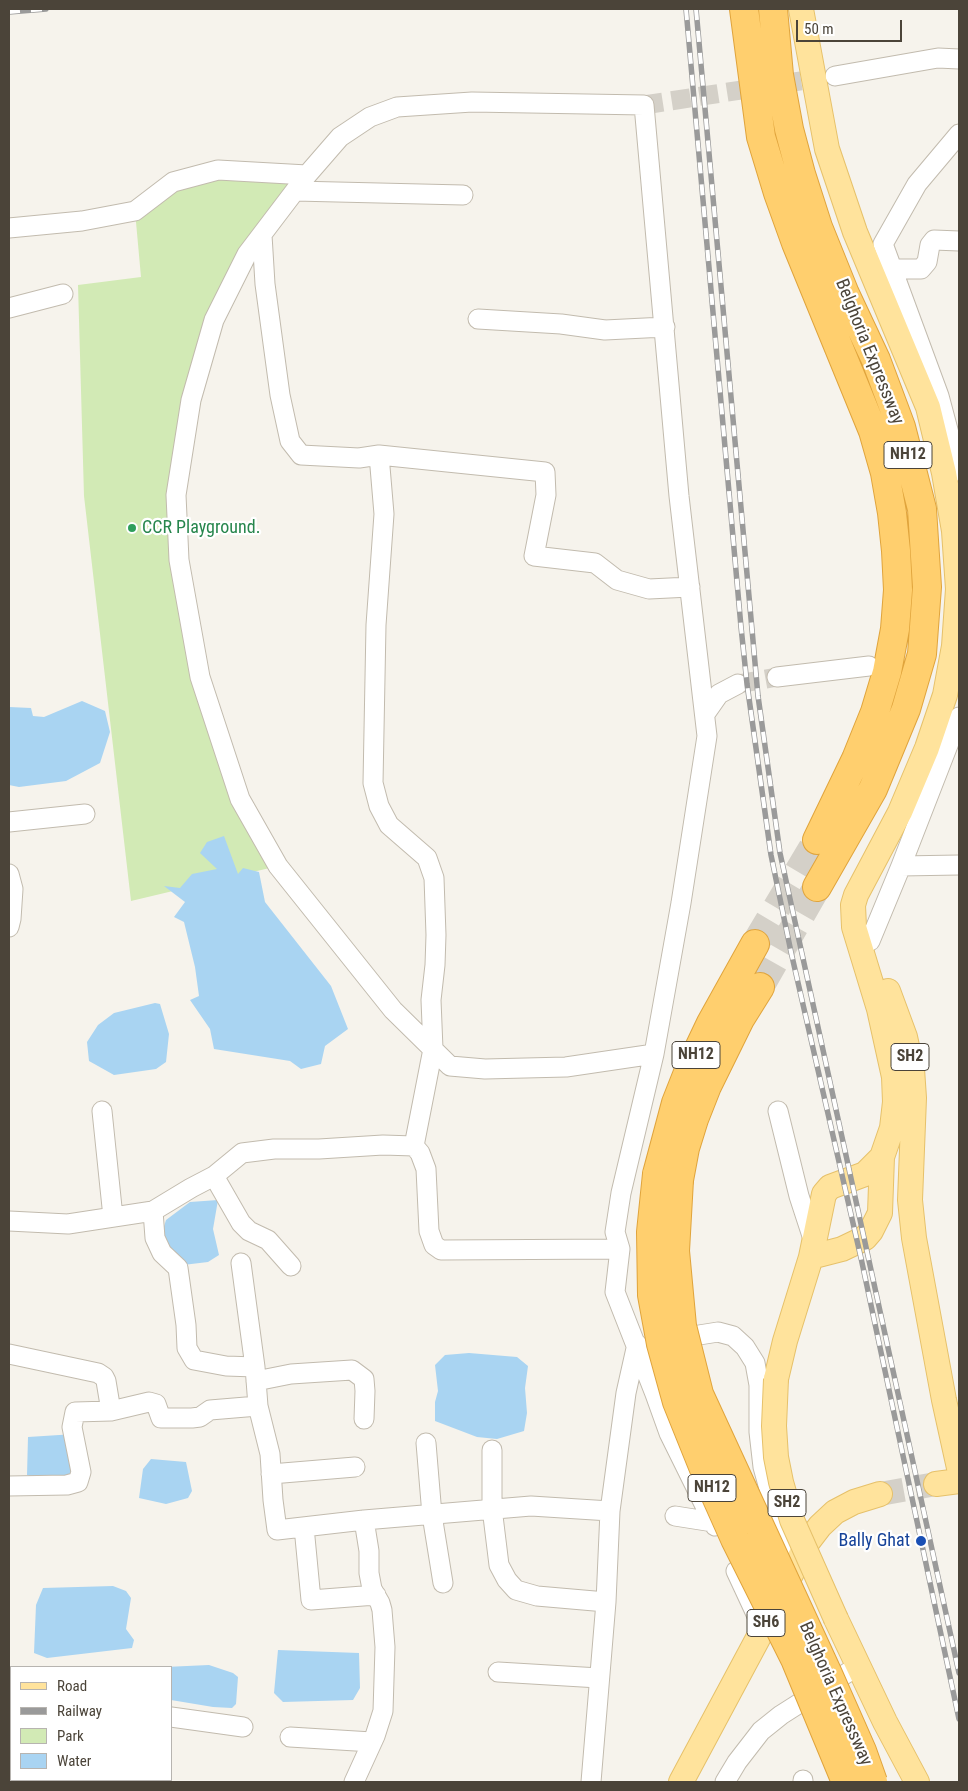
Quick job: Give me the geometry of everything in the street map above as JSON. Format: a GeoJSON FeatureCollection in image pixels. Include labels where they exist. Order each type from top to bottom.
{"type":"FeatureCollection","features":[{"type":"Feature","properties":{"kind":"highway","name":"Belghoria Expressway"},"geometry":{"type":"LineString","coordinates":[[773,14],[779,75],[789,130],[801,174],[818,227],[845,294],[876,360],[901,427],[922,509],[927,587],[922,654],[906,709],[873,789],[817,887]]}},
{"type":"Feature","properties":{"kind":"highway","name":"Belghoria Expressway"},"geometry":{"type":"LineString","coordinates":[[745,15],[761,137],[778,193],[821,307],[873,431],[892,512],[896,551],[898,590],[895,629],[887,672],[875,712],[856,759],[817,840]]}},
{"type":"Feature","properties":{"kind":"highway","name":"Belghoria Expressway"},"geometry":{"type":"LineString","coordinates":[[755,944],[711,1023],[676,1103],[668,1177],[682,1326],[699,1394],[832,1683],[874,1782]]}},
{"type":"Feature","properties":{"kind":"highway","name":"Belghoria Expressway"},"geometry":{"type":"LineString","coordinates":[[760,987],[740,1019],[707,1086],[687,1140],[668,1177],[651,1232],[652,1295],[661,1344],[677,1402],[735,1539],[795,1659],[846,1782]]}},
{"type":"Feature","properties":{"kind":"main road","name":"SH2"},"geometry":{"type":"LineString","coordinates":[[801,9],[827,149],[855,232],[928,407],[944,473],[954,531],[958,588],[954,646],[945,695],[927,748],[900,812],[863,882],[853,905],[852,915],[856,934],[905,1037],[912,1069],[914,1098],[910,1200],[914,1238],[942,1390],[959,1468]]}},
{"type":"Feature","properties":{"kind":"main road","name":"SH2"},"geometry":{"type":"LineString","coordinates":[[863,882],[870,941],[894,1077],[895,1102],[892,1128],[882,1157],[865,1174],[830,1187],[824,1194],[813,1249],[776,1379],[774,1426],[780,1482],[792,1520],[858,1666],[917,1782]]}},
{"type":"Feature","properties":{"kind":"main road"},"geometry":{"type":"LineString","coordinates":[[813,1249],[842,1249],[864,1238],[871,1231],[880,1213],[882,1157]]}},
{"type":"Feature","properties":{"kind":"main road"},"geometry":{"type":"LineString","coordinates":[[936,1484],[959,1481]]}},
{"type":"Feature","properties":{"kind":"main road","name":"SH6"},"geometry":{"type":"LineString","coordinates":[[681,1782],[807,1543],[820,1526],[835,1512],[854,1502],[880,1494]]}},
{"type":"Feature","properties":{"kind":"street"},"geometry":{"type":"LineString","coordinates":[[835,76],[938,58],[959,59]]}},
{"type":"Feature","properties":{"kind":"street"},"geometry":{"type":"LineString","coordinates":[[654,1054],[566,1067],[485,1069],[450,1066],[393,1010],[278,866],[240,800],[200,677],[179,560],[176,494],[191,400],[214,320],[247,254],[307,175],[340,137],[370,117],[397,107],[472,102],[644,105],[679,496],[707,736],[683,893],[654,1054],[621,1193],[615,1232],[620,1249],[615,1292],[669,1433],[763,1629]]}},
{"type":"Feature","properties":{"kind":"street"},"geometry":{"type":"LineString","coordinates":[[959,134],[917,184],[883,244],[939,396],[956,447],[959,471]]}},
{"type":"Feature","properties":{"kind":"street"},"geometry":{"type":"LineString","coordinates":[[9,228],[82,221],[135,212],[173,182],[218,170],[307,175]]}},
{"type":"Feature","properties":{"kind":"street"},"geometry":{"type":"LineString","coordinates":[[295,191],[463,195]]}},
{"type":"Feature","properties":{"kind":"street"},"geometry":{"type":"LineString","coordinates":[[262,235],[265,284],[272,340],[290,441],[301,455],[336,458],[359,458],[379,455],[545,472],[546,495],[534,556],[595,563],[616,580],[649,589],[690,587]]}},
{"type":"Feature","properties":{"kind":"street"},"geometry":{"type":"LineString","coordinates":[[892,269],[921,268],[926,262],[930,246],[934,240],[959,240]]}},
{"type":"Feature","properties":{"kind":"street"},"geometry":{"type":"LineString","coordinates":[[9,308],[63,294]]}},
{"type":"Feature","properties":{"kind":"street"},"geometry":{"type":"LineString","coordinates":[[478,319],[561,324],[605,330],[664,327]]}},
{"type":"Feature","properties":{"kind":"street"},"geometry":{"type":"LineString","coordinates":[[379,455],[384,514],[376,625],[373,783],[379,806],[389,825],[427,858],[434,878],[436,965],[431,1000],[433,1048],[414,1146]]}},
{"type":"Feature","properties":{"kind":"street"},"geometry":{"type":"LineString","coordinates":[[777,677],[869,666]]}},
{"type":"Feature","properties":{"kind":"street"},"geometry":{"type":"LineString","coordinates":[[705,714],[719,694],[738,684]]}},
{"type":"Feature","properties":{"kind":"street"},"geometry":{"type":"LineString","coordinates":[[870,941],[902,866],[959,717]]}},
{"type":"Feature","properties":{"kind":"street"},"geometry":{"type":"LineString","coordinates":[[9,822],[85,814]]}},
{"type":"Feature","properties":{"kind":"street"},"geometry":{"type":"LineString","coordinates":[[902,866],[959,865]]}},
{"type":"Feature","properties":{"kind":"street"},"geometry":{"type":"LineString","coordinates":[[9,874],[13,890],[9,927]]}},
{"type":"Feature","properties":{"kind":"street"},"geometry":{"type":"LineString","coordinates":[[102,1110],[113,1217]]}},
{"type":"Feature","properties":{"kind":"street"},"geometry":{"type":"LineString","coordinates":[[778,1111],[813,1249]]}},
{"type":"Feature","properties":{"kind":"street"},"geometry":{"type":"LineString","coordinates":[[9,1221],[68,1224],[153,1211],[214,1176],[242,1153],[274,1149],[319,1149],[383,1145],[414,1146],[420,1153],[426,1169],[429,1231],[434,1245],[441,1250],[620,1249]]}},
{"type":"Feature","properties":{"kind":"street"},"geometry":{"type":"LineString","coordinates":[[214,1176],[241,1223],[249,1231],[268,1240],[291,1266]]}},
{"type":"Feature","properties":{"kind":"street"},"geometry":{"type":"LineString","coordinates":[[153,1211],[155,1238],[162,1253],[178,1268],[186,1325],[187,1348],[194,1360],[255,1374],[352,1370],[364,1379],[364,1419]]}},
{"type":"Feature","properties":{"kind":"street"},"geometry":{"type":"LineString","coordinates":[[241,1263],[258,1406],[270,1454],[277,1530],[492,1508],[530,1506],[610,1511]]}},
{"type":"Feature","properties":{"kind":"street"},"geometry":{"type":"LineString","coordinates":[[636,1344],[718,1332],[733,1336],[745,1347],[755,1363],[759,1385],[759,1432],[764,1467],[779,1525],[795,1564]]}},
{"type":"Feature","properties":{"kind":"street"},"geometry":{"type":"LineString","coordinates":[[592,1782],[606,1602],[610,1511],[626,1393],[636,1344]]}},
{"type":"Feature","properties":{"kind":"street"},"geometry":{"type":"LineString","coordinates":[[9,1354],[98,1373],[106,1381],[111,1410]]}},
{"type":"Feature","properties":{"kind":"street"},"geometry":{"type":"LineString","coordinates":[[9,1486],[67,1485],[78,1482],[81,1472],[72,1427],[75,1412],[111,1410],[149,1402],[156,1404],[161,1418],[192,1418],[200,1417],[210,1410],[258,1406]]}},
{"type":"Feature","properties":{"kind":"street"},"geometry":{"type":"LineString","coordinates":[[426,1443],[432,1514],[443,1583]]}},
{"type":"Feature","properties":{"kind":"street"},"geometry":{"type":"LineString","coordinates":[[492,1450],[492,1508],[499,1565],[506,1580],[516,1590],[537,1596],[606,1602]]}},
{"type":"Feature","properties":{"kind":"street"},"geometry":{"type":"LineString","coordinates":[[271,1474],[355,1466]]}},
{"type":"Feature","properties":{"kind":"street"},"geometry":{"type":"LineString","coordinates":[[675,1516],[713,1522]]}},
{"type":"Feature","properties":{"kind":"street"},"geometry":{"type":"LineString","coordinates":[[354,1782],[384,1711],[385,1647],[382,1610],[372,1589],[364,1520]]}},
{"type":"Feature","properties":{"kind":"street"},"geometry":{"type":"LineString","coordinates":[[304,1527],[311,1600],[376,1595]]}},
{"type":"Feature","properties":{"kind":"street"},"geometry":{"type":"LineString","coordinates":[[725,1782],[737,1762],[761,1731],[781,1715],[858,1666]]}},
{"type":"Feature","properties":{"kind":"street"},"geometry":{"type":"LineString","coordinates":[[498,1672],[599,1678]]}},
{"type":"Feature","properties":{"kind":"street"},"geometry":{"type":"LineString","coordinates":[[172,1718],[243,1727]]}},
{"type":"Feature","properties":{"kind":"street"},"geometry":{"type":"LineString","coordinates":[[290,1737],[372,1742]]}},
{"type":"Feature","properties":{"kind":"green space","name":"CCR Playground."},"geometry":{"type":"Polygon","coordinates":[[[218,170],[307,175],[247,254],[191,400],[179,560],[240,799],[278,866],[131,901],[84,496],[78,285],[141,277],[135,211],[218,170]]]}},
{"type":"Feature","properties":{"kind":"water"},"geometry":{"type":"Polygon","coordinates":[[[82,701],[105,711],[110,732],[100,763],[66,781],[19,787],[9,785],[9,707],[31,708],[33,716],[44,717],[82,701]]]}},
{"type":"Feature","properties":{"kind":"water"},"geometry":{"type":"Polygon","coordinates":[[[224,836],[238,874],[243,868],[259,872],[265,902],[331,986],[348,1029],[325,1046],[321,1064],[301,1069],[290,1061],[214,1049],[210,1029],[190,1000],[199,996],[195,967],[184,922],[174,917],[185,902],[164,886],[180,888],[192,874],[217,869],[200,853],[207,842],[224,836]]]}},
{"type":"Feature","properties":{"kind":"water"},"geometry":{"type":"Polygon","coordinates":[[[155,1003],[160,1004],[169,1034],[166,1062],[156,1069],[114,1075],[89,1061],[87,1042],[98,1025],[114,1013],[155,1003]]]}},
{"type":"Feature","properties":{"kind":"water"},"geometry":{"type":"Polygon","coordinates":[[[218,1200],[213,1229],[219,1255],[208,1262],[183,1265],[160,1239],[166,1220],[190,1202],[218,1200]]]}},
{"type":"Feature","properties":{"kind":"water"},"geometry":{"type":"Polygon","coordinates":[[[469,1353],[517,1357],[528,1366],[525,1388],[527,1413],[524,1431],[497,1439],[477,1437],[435,1421],[435,1402],[438,1391],[435,1365],[445,1355],[469,1353]]]}},
{"type":"Feature","properties":{"kind":"water"},"geometry":{"type":"Polygon","coordinates":[[[75,1434],[74,1482],[49,1485],[27,1475],[28,1437],[75,1434]]]}},
{"type":"Feature","properties":{"kind":"water"},"geometry":{"type":"Polygon","coordinates":[[[151,1459],[186,1462],[192,1491],[188,1498],[166,1504],[139,1498],[143,1469],[151,1459]]]}},
{"type":"Feature","properties":{"kind":"water"},"geometry":{"type":"Polygon","coordinates":[[[113,1586],[126,1591],[131,1598],[126,1629],[134,1640],[132,1648],[47,1658],[34,1653],[36,1605],[43,1588],[113,1586]]]}},
{"type":"Feature","properties":{"kind":"water"},"geometry":{"type":"Polygon","coordinates":[[[278,1650],[359,1653],[360,1688],[353,1700],[283,1702],[274,1693],[278,1650]]]}},
{"type":"Feature","properties":{"kind":"water"},"geometry":{"type":"Polygon","coordinates":[[[209,1665],[233,1673],[238,1677],[236,1704],[232,1708],[213,1707],[172,1700],[172,1667],[209,1665]]]}},
{"type":"Feature","properties":{"kind":"tunnel"},"geometry":{"type":"LineString","coordinates":[[644,105],[826,77]]}},
{"type":"Feature","properties":{"kind":"tunnel"},"geometry":{"type":"LineString","coordinates":[[738,684],[777,677]]}},
{"type":"Feature","properties":{"kind":"tunnel"},"geometry":{"type":"LineString","coordinates":[[755,944],[817,840]]}},
{"type":"Feature","properties":{"kind":"tunnel"},"geometry":{"type":"LineString","coordinates":[[760,987],[817,887]]}},
{"type":"Feature","properties":{"kind":"tunnel"},"geometry":{"type":"LineString","coordinates":[[880,1494],[936,1484]]}},
{"type":"Feature","properties":{"kind":"railway"},"geometry":{"type":"LineString","coordinates":[[9,12],[46,9]]}},
{"type":"Feature","properties":{"kind":"railway"},"geometry":{"type":"LineString","coordinates":[[686,9],[741,627],[771,855],[791,952],[861,1258],[959,1719]]}},
{"type":"Feature","properties":{"kind":"railway"},"geometry":{"type":"LineString","coordinates":[[696,9],[758,696],[780,853],[959,1673]]}},
{"type":"Feature","properties":{"kind":"place","name":"CCR Playground."},"geometry":{"type":"Point","coordinates":[132,528]}},
{"type":"Feature","properties":{"kind":"place","name":"Bally Ghat"},"geometry":{"type":"Point","coordinates":[921,1541]}}]}
